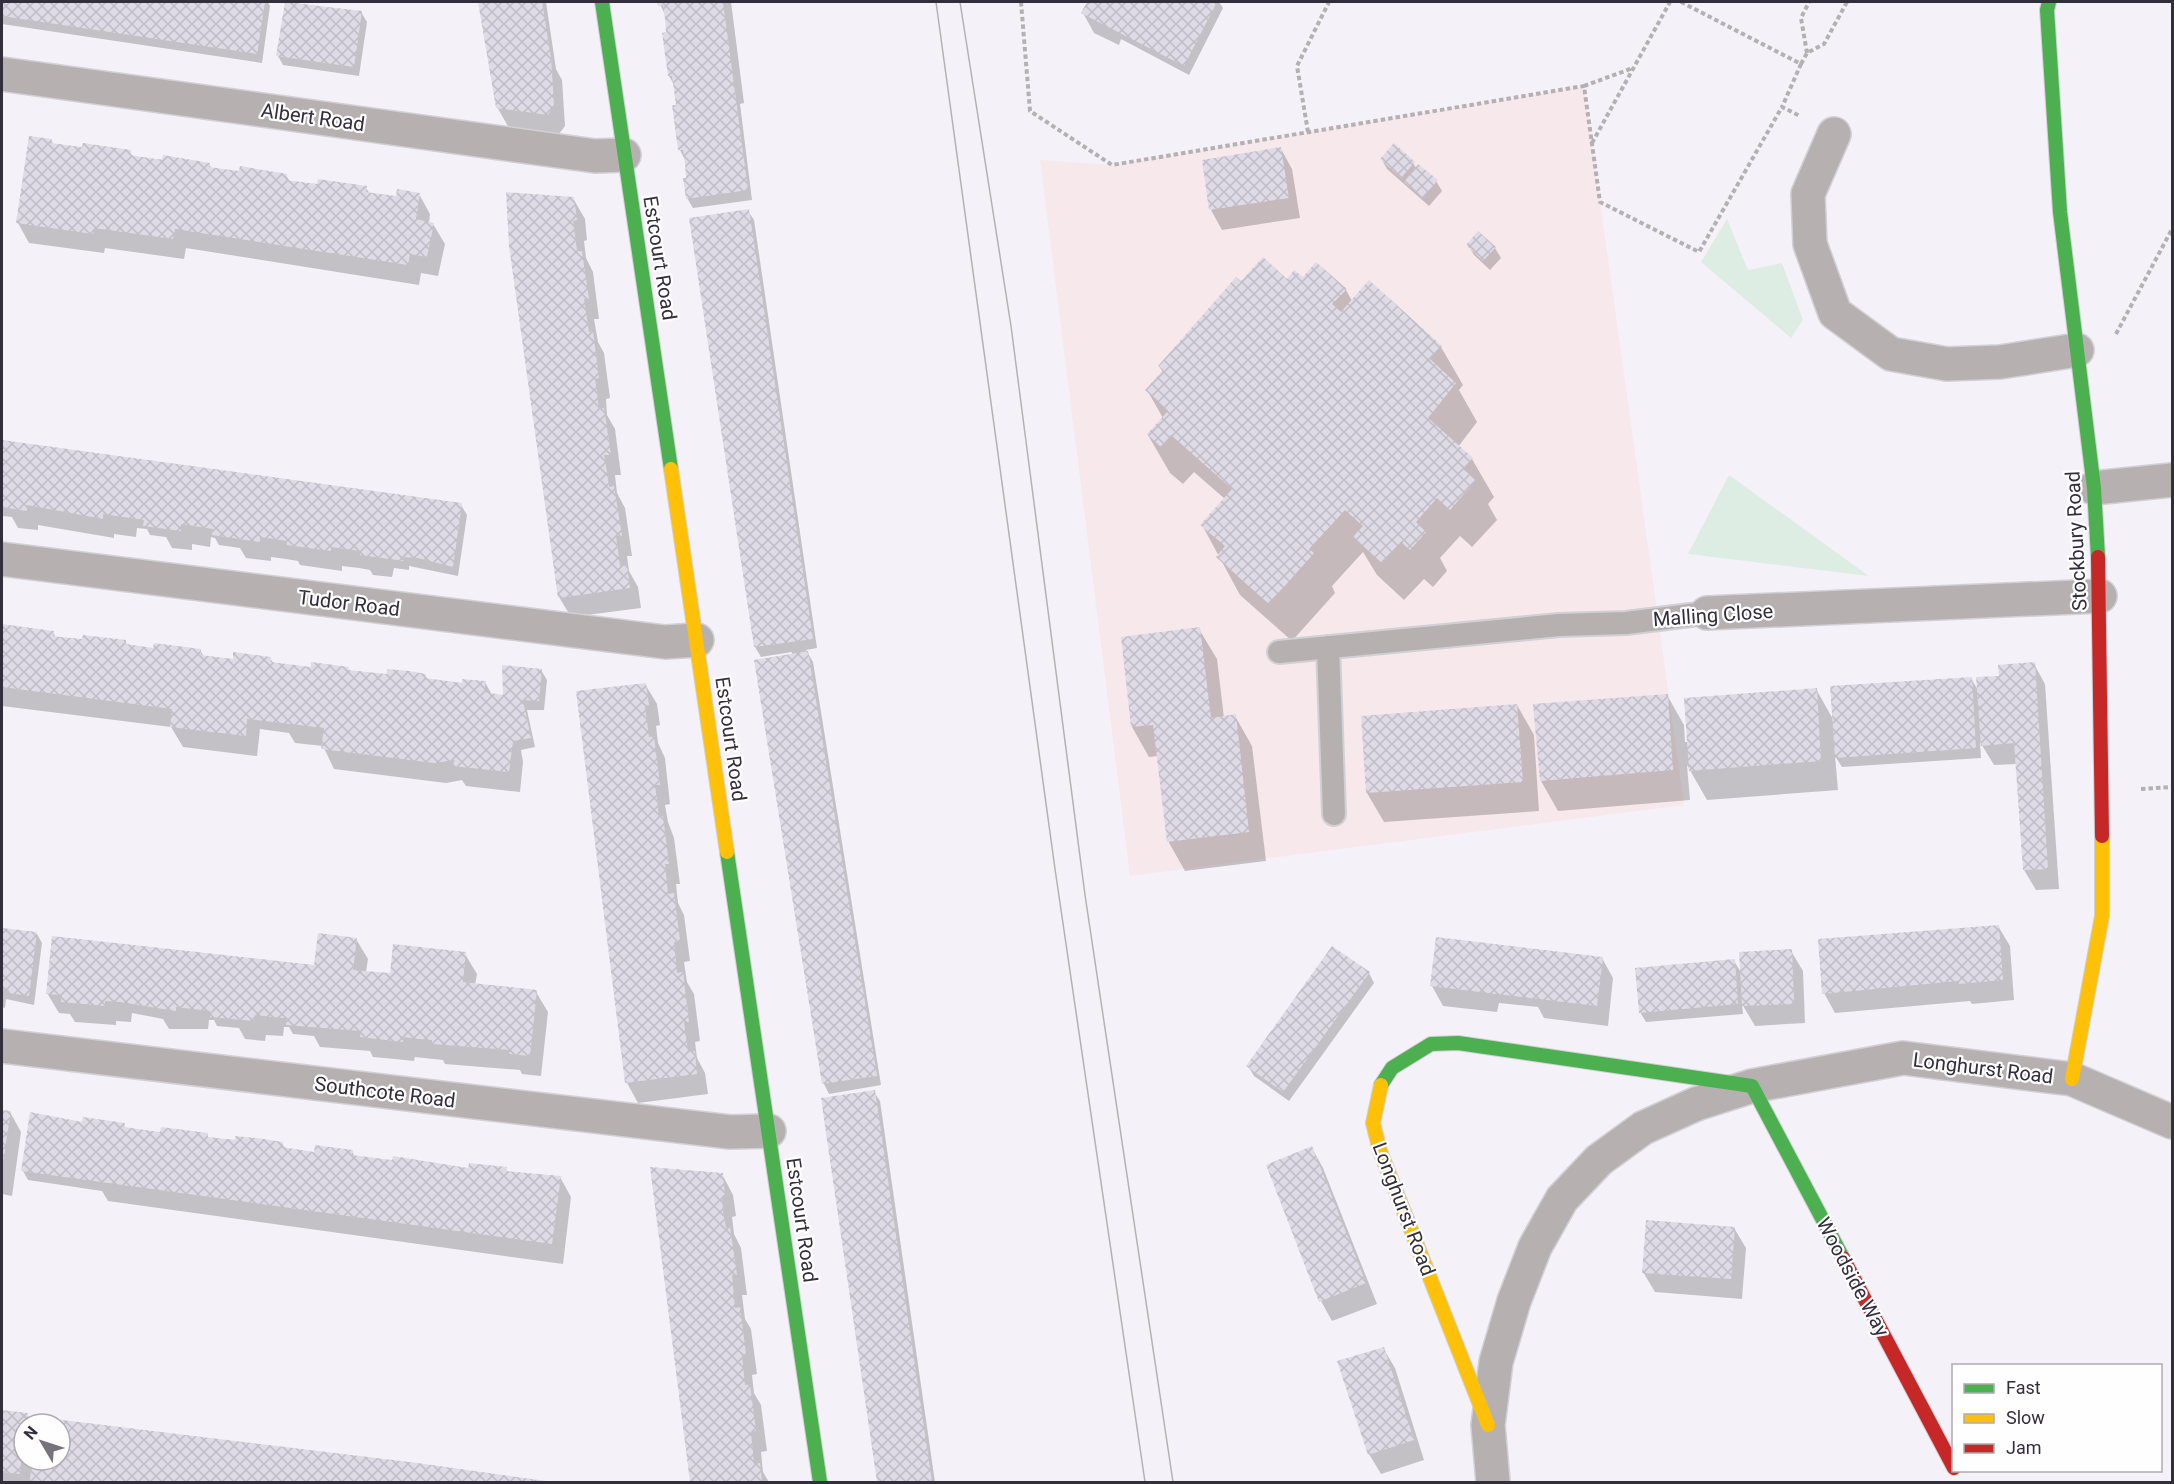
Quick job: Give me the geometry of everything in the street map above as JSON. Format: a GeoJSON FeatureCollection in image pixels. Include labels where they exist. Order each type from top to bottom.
{"type":"FeatureCollection","features":[{"type":"Feature","properties":{"kind":"street","name":"Estcourt Road"},"geometry":{"type":"LineString","coordinates":[[602,2],[820,1482]]}},
{"type":"Feature","properties":{"kind":"street","name":"Stockbury Road"},"geometry":{"type":"LineString","coordinates":[[2049,2],[2047,10],[2060,212],[2094,488],[2100,596],[2102,916],[2072,1079]]}},
{"type":"Feature","properties":{"kind":"street","name":"Albert Road"},"geometry":{"type":"LineString","coordinates":[[2,74],[595,156],[624,155]]}},
{"type":"Feature","properties":{"kind":"street"},"geometry":{"type":"LineString","coordinates":[[1834,134],[1808,194],[1810,244],[1834,313],[1891,354],[1947,364],[2000,362],[2077,350]]}},
{"type":"Feature","properties":{"kind":"street"},"geometry":{"type":"LineString","coordinates":[[2094,488],[2172,480]]}},
{"type":"Feature","properties":{"kind":"street","name":"Tudor Road"},"geometry":{"type":"LineString","coordinates":[[2,559],[653,640],[697,640]]}},
{"type":"Feature","properties":{"kind":"street","name":"Malling Close"},"geometry":{"type":"LineString","coordinates":[[1707,613],[2100,596]]}},
{"type":"Feature","properties":{"kind":"street","name":"Longhurst Road"},"geometry":{"type":"LineString","coordinates":[[1488,1425],[1380,1151],[1373,1123],[1380,1087],[1392,1068],[1431,1044],[1458,1043],[1752,1086]]}},
{"type":"Feature","properties":{"kind":"street","name":"Southcote Road"},"geometry":{"type":"LineString","coordinates":[[2,1046],[730,1132],[769,1131]]}},
{"type":"Feature","properties":{"kind":"street","name":"Longhurst Road"},"geometry":{"type":"LineString","coordinates":[[1493,1482],[1488,1425],[1496,1362],[1514,1301],[1535,1247],[1562,1199],[1599,1160],[1643,1128],[1696,1104],[1752,1086],[1904,1058],[2072,1079],[2172,1122]]}},
{"type":"Feature","properties":{"kind":"street","name":"Woodside Way"},"geometry":{"type":"LineString","coordinates":[[1752,1086],[1952,1465]]}},
{"type":"Feature","properties":{"kind":"lane","name":"Malling Close"},"geometry":{"type":"LineString","coordinates":[[1279,652],[1559,625],[1626,623],[1707,613]]}},
{"type":"Feature","properties":{"kind":"lane"},"geometry":{"type":"LineString","coordinates":[[1328,647],[1334,814]]}},
{"type":"Feature","properties":{"kind":"path"},"geometry":{"type":"LineString","coordinates":[[1021,2],[1030,111],[1112,165],[1584,86],[1633,68]]}},
{"type":"Feature","properties":{"kind":"path"},"geometry":{"type":"LineString","coordinates":[[1308,132],[1297,66],[1329,2]]}},
{"type":"Feature","properties":{"kind":"path"},"geometry":{"type":"LineString","coordinates":[[1592,144],[1670,2]]}},
{"type":"Feature","properties":{"kind":"path"},"geometry":{"type":"LineString","coordinates":[[1681,2],[1801,64]]}},
{"type":"Feature","properties":{"kind":"path"},"geometry":{"type":"LineString","coordinates":[[1807,53],[1801,18],[1809,2]]}},
{"type":"Feature","properties":{"kind":"path"},"geometry":{"type":"LineString","coordinates":[[1584,86],[1600,202],[1699,252],[1782,107],[1807,53],[1824,44],[1847,2]]}},
{"type":"Feature","properties":{"kind":"path"},"geometry":{"type":"LineString","coordinates":[[1782,107],[1834,134]]}},
{"type":"Feature","properties":{"kind":"path"},"geometry":{"type":"LineString","coordinates":[[2083,395],[2172,229]]}},
{"type":"Feature","properties":{"kind":"shaded area"},"geometry":{"type":"Polygon","coordinates":[[[1584,86],[1684,805],[1130,876],[1040,160],[1112,165],[1584,86]]]}},
{"type":"Feature","properties":{"kind":"shaded area"},"geometry":{"type":"Polygon","coordinates":[[[1727,219],[1748,270],[1782,263],[1803,320],[1791,338],[1701,262],[1727,219]]]}},
{"type":"Feature","properties":{"kind":"shaded area"},"geometry":{"type":"Polygon","coordinates":[[[1729,475],[1869,576],[1688,554],[1729,475]]]}},
{"type":"Feature","properties":{"kind":"building"},"geometry":{"type":"Polygon","coordinates":[[[2,2],[265,2],[257,54],[2,16],[2,2]]]}},
{"type":"Feature","properties":{"kind":"building"},"geometry":{"type":"Polygon","coordinates":[[[285,2],[362,11],[354,67],[276,56],[285,2]]]}},
{"type":"Feature","properties":{"kind":"building"},"geometry":{"type":"Polygon","coordinates":[[[478,2],[542,2],[551,58],[554,105],[548,115],[496,108],[478,2]]]}},
{"type":"Feature","properties":{"kind":"building"},"geometry":{"type":"Polygon","coordinates":[[[657,2],[723,2],[748,190],[686,199],[683,178],[686,178],[685,163],[683,150],[678,150],[672,105],[676,105],[672,76],[668,76],[662,33],[666,32],[665,18],[663,5],[658,6],[657,2]]]}},
{"type":"Feature","properties":{"kind":"building"},"geometry":{"type":"Polygon","coordinates":[[[1087,2],[1217,2],[1184,66],[1081,13],[1087,2]]]}},
{"type":"Feature","properties":{"kind":"building"},"geometry":{"type":"Polygon","coordinates":[[[29,136],[52,139],[51,143],[82,147],[83,143],[131,150],[130,155],[162,160],[163,155],[210,163],[209,167],[239,171],[240,166],[287,174],[286,180],[317,184],[318,179],[367,186],[366,192],[396,196],[397,189],[420,193],[416,219],[434,223],[427,257],[410,254],[408,265],[175,229],[173,239],[94,228],[93,234],[16,223],[29,136]]]}},
{"type":"Feature","properties":{"kind":"building"},"geometry":{"type":"Polygon","coordinates":[[[1394,143],[1415,162],[1401,178],[1380,159],[1394,143]]]}},
{"type":"Feature","properties":{"kind":"building"},"geometry":{"type":"Polygon","coordinates":[[[1281,147],[1289,198],[1209,210],[1202,160],[1281,147]]]}},
{"type":"Feature","properties":{"kind":"building"},"geometry":{"type":"Polygon","coordinates":[[[1418,164],[1438,180],[1423,198],[1404,182],[1418,164]]]}},
{"type":"Feature","properties":{"kind":"building"},"geometry":{"type":"Polygon","coordinates":[[[506,192],[574,197],[577,220],[573,221],[577,251],[582,251],[589,299],[584,299],[589,332],[593,331],[599,378],[595,379],[599,409],[604,408],[611,455],[604,455],[609,487],[614,486],[622,536],[616,536],[620,566],[627,565],[630,588],[558,598],[509,246],[506,192]]]}},
{"type":"Feature","properties":{"kind":"building"},"geometry":{"type":"Polygon","coordinates":[[[749,209],[813,639],[754,647],[689,218],[749,209]]]}},
{"type":"Feature","properties":{"kind":"building"},"geometry":{"type":"Polygon","coordinates":[[[1478,231],[1496,247],[1483,261],[1466,245],[1478,231]]]}},
{"type":"Feature","properties":{"kind":"building"},"geometry":{"type":"Polygon","coordinates":[[[1263,257],[1287,279],[1294,270],[1303,277],[1316,262],[1347,289],[1332,304],[1341,312],[1369,280],[1442,346],[1430,359],[1456,383],[1428,418],[1473,458],[1463,469],[1476,480],[1450,510],[1437,498],[1416,522],[1426,532],[1410,550],[1401,542],[1382,563],[1353,537],[1363,526],[1345,510],[1309,549],[1314,553],[1269,604],[1216,557],[1225,546],[1200,525],[1232,489],[1171,435],[1161,447],[1147,434],[1168,411],[1145,390],[1163,370],[1158,366],[1236,277],[1241,281],[1263,257]]]}},
{"type":"Feature","properties":{"kind":"building"},"geometry":{"type":"Polygon","coordinates":[[[2,440],[462,503],[453,567],[418,558],[404,557],[404,561],[360,555],[360,551],[346,549],[331,547],[331,551],[287,545],[287,541],[260,537],[260,542],[212,535],[213,529],[181,524],[181,531],[143,526],[144,520],[103,514],[103,519],[27,505],[27,511],[2,507],[2,440]]]}},
{"type":"Feature","properties":{"kind":"building"},"geometry":{"type":"Polygon","coordinates":[[[2,624],[54,631],[53,636],[82,639],[83,635],[126,640],[126,644],[153,648],[154,643],[201,649],[201,655],[233,659],[233,652],[271,657],[271,662],[311,667],[311,662],[349,667],[348,670],[387,674],[387,669],[409,671],[426,674],[425,678],[462,683],[462,679],[486,681],[484,692],[503,695],[502,665],[542,669],[539,701],[523,700],[531,738],[513,741],[509,772],[452,766],[455,760],[434,763],[321,749],[324,728],[247,719],[246,736],[170,727],[172,709],[2,687],[2,624]]]}},
{"type":"Feature","properties":{"kind":"building"},"geometry":{"type":"Polygon","coordinates":[[[1200,627],[1211,718],[1236,714],[1249,832],[1167,842],[1153,725],[1131,727],[1121,637],[1200,627]]]}},
{"type":"Feature","properties":{"kind":"building"},"geometry":{"type":"Polygon","coordinates":[[[808,651],[877,1076],[822,1084],[754,660],[808,651]]]}},
{"type":"Feature","properties":{"kind":"building"},"geometry":{"type":"Polygon","coordinates":[[[2035,662],[2048,869],[2023,870],[2014,743],[1981,746],[1976,677],[1999,676],[1998,665],[2035,662]]]}},
{"type":"Feature","properties":{"kind":"building"},"geometry":{"type":"Polygon","coordinates":[[[1972,677],[1976,748],[1835,758],[1830,686],[1972,677]]]}},
{"type":"Feature","properties":{"kind":"building"},"geometry":{"type":"Polygon","coordinates":[[[646,683],[649,705],[645,706],[649,737],[654,736],[660,785],[655,785],[659,817],[663,816],[669,864],[665,864],[668,894],[674,893],[680,940],[674,942],[677,973],[683,972],[689,1022],[684,1022],[688,1052],[695,1051],[697,1074],[625,1083],[576,691],[646,683]]]}},
{"type":"Feature","properties":{"kind":"building"},"geometry":{"type":"Polygon","coordinates":[[[1817,688],[1821,761],[1689,771],[1684,698],[1817,688]]]}},
{"type":"Feature","properties":{"kind":"building"},"geometry":{"type":"Polygon","coordinates":[[[1668,694],[1673,770],[1540,781],[1533,704],[1668,694]]]}},
{"type":"Feature","properties":{"kind":"building"},"geometry":{"type":"Polygon","coordinates":[[[1517,704],[1523,782],[1366,793],[1361,716],[1517,704]]]}},
{"type":"Feature","properties":{"kind":"building"},"geometry":{"type":"Polygon","coordinates":[[[1999,925],[2003,980],[1959,984],[1958,981],[1822,994],[1818,939],[1999,925]]]}},
{"type":"Feature","properties":{"kind":"building"},"geometry":{"type":"Polygon","coordinates":[[[2,928],[37,932],[29,996],[9,993],[9,990],[2,989],[2,928]]]}},
{"type":"Feature","properties":{"kind":"building"},"geometry":{"type":"Polygon","coordinates":[[[318,933],[357,938],[353,970],[390,973],[393,944],[466,952],[463,982],[537,990],[530,1056],[509,1054],[510,1050],[432,1044],[432,1040],[404,1037],[403,1042],[360,1037],[361,1031],[286,1025],[286,1018],[255,1015],[254,1021],[210,1017],[210,1011],[176,1007],[176,1011],[105,1001],[105,1006],[61,1002],[62,995],[46,994],[52,936],[314,965],[318,933]]]}},
{"type":"Feature","properties":{"kind":"building"},"geometry":{"type":"Polygon","coordinates":[[[1436,937],[1603,957],[1597,1006],[1430,986],[1436,937]]]}},
{"type":"Feature","properties":{"kind":"building"},"geometry":{"type":"Polygon","coordinates":[[[1332,946],[1370,972],[1283,1092],[1246,1066],[1332,946]]]}},
{"type":"Feature","properties":{"kind":"building"},"geometry":{"type":"Polygon","coordinates":[[[1792,949],[1794,1004],[1742,1006],[1739,952],[1792,949]]]}},
{"type":"Feature","properties":{"kind":"building"},"geometry":{"type":"Polygon","coordinates":[[[1735,959],[1738,1004],[1639,1013],[1635,968],[1735,959]]]}},
{"type":"Feature","properties":{"kind":"building"},"geometry":{"type":"Polygon","coordinates":[[[875,1090],[932,1482],[877,1482],[826,1133],[821,1098],[875,1090]]]}},
{"type":"Feature","properties":{"kind":"building"},"geometry":{"type":"Polygon","coordinates":[[[2,1110],[11,1111],[3,1162],[2,1162],[2,1110]]]}},
{"type":"Feature","properties":{"kind":"building"},"geometry":{"type":"Polygon","coordinates":[[[30,1112],[82,1122],[83,1117],[125,1123],[124,1127],[160,1132],[161,1127],[208,1133],[208,1137],[235,1140],[235,1136],[257,1138],[283,1142],[282,1147],[314,1152],[315,1145],[353,1150],[352,1155],[392,1160],[393,1156],[468,1168],[469,1163],[507,1167],[506,1171],[561,1176],[552,1244],[21,1171],[30,1112]]]}},
{"type":"Feature","properties":{"kind":"building"},"geometry":{"type":"Polygon","coordinates":[[[1312,1146],[1366,1283],[1319,1302],[1266,1165],[1312,1146]]]}},
{"type":"Feature","properties":{"kind":"building"},"geometry":{"type":"Polygon","coordinates":[[[650,1167],[723,1173],[725,1196],[722,1197],[723,1212],[726,1228],[730,1227],[737,1275],[732,1275],[735,1308],[740,1307],[746,1354],[742,1355],[745,1385],[750,1384],[756,1431],[751,1432],[754,1464],[760,1463],[762,1482],[690,1482],[650,1167]]]}},
{"type":"Feature","properties":{"kind":"building"},"geometry":{"type":"Polygon","coordinates":[[[1646,1220],[1735,1227],[1731,1279],[1642,1273],[1646,1220]]]}},
{"type":"Feature","properties":{"kind":"building"},"geometry":{"type":"Polygon","coordinates":[[[1384,1347],[1414,1440],[1368,1455],[1337,1361],[1384,1347]]]}},
{"type":"Feature","properties":{"kind":"building"},"geometry":{"type":"Polygon","coordinates":[[[2,1410],[19,1412],[12,1412],[12,1472],[20,1472],[20,1474],[2,1472],[2,1410]]]}},
{"type":"Feature","properties":{"kind":"building"},"geometry":{"type":"Polygon","coordinates":[[[72,1421],[418,1463],[553,1482],[48,1482],[30,1480],[31,1472],[72,1472],[72,1421]]]}},
{"type":"Feature","properties":{"kind":"tram line"},"geometry":{"type":"LineString","coordinates":[[936,2],[1055,869],[1145,1482]]}},
{"type":"Feature","properties":{"kind":"tram line"},"geometry":{"type":"LineString","coordinates":[[960,2],[1011,326],[1085,895],[1173,1482]]}},
{"type":"Feature","properties":{"kind":"traffic: fast"},"geometry":{"type":"LineString","coordinates":[[602,2],[671,469]]}},
{"type":"Feature","properties":{"kind":"traffic: fast"},"geometry":{"type":"LineString","coordinates":[[2049,2],[2047,10],[2060,212],[2094,488],[2098,557]]}},
{"type":"Feature","properties":{"kind":"traffic: fast"},"geometry":{"type":"LineString","coordinates":[[727,852],[820,1482]]}},
{"type":"Feature","properties":{"kind":"traffic: fast"},"geometry":{"type":"LineString","coordinates":[[1381,1085],[1392,1068],[1431,1044],[1458,1043],[1752,1086],[1843,1258]]}},
{"type":"Feature","properties":{"kind":"traffic: slow"},"geometry":{"type":"LineString","coordinates":[[671,469],[727,852]]}},
{"type":"Feature","properties":{"kind":"traffic: slow"},"geometry":{"type":"LineString","coordinates":[[2072,1079],[2102,916],[2102,836]]}},
{"type":"Feature","properties":{"kind":"traffic: slow"},"geometry":{"type":"LineString","coordinates":[[1381,1085],[1373,1123],[1380,1151],[1488,1425]]}},
{"type":"Feature","properties":{"kind":"traffic: jam"},"geometry":{"type":"LineString","coordinates":[[2098,557],[2102,836]]}},
{"type":"Feature","properties":{"kind":"traffic: jam"},"geometry":{"type":"LineString","coordinates":[[1843,1258],[1952,1464]]}}]}
